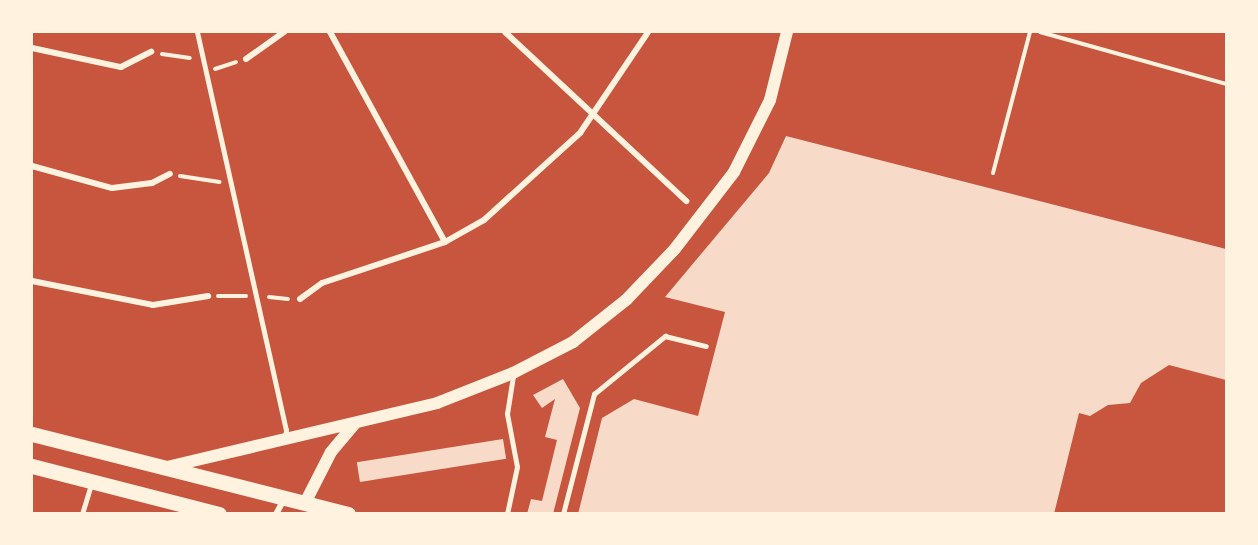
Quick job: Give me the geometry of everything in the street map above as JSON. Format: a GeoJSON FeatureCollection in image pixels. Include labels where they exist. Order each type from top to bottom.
{"type":"FeatureCollection","features":[{"type":"Feature","properties":{"kind":"main road"},"geometry":{"type":"LineString","coordinates":[[167,467],[437,403],[513,373],[573,342],[626,300],[702,216],[750,146],[770,100],[787,32]]}},
{"type":"Feature","properties":{"kind":"main road"},"geometry":{"type":"LineString","coordinates":[[303,508],[331,452],[355,423]]}},
{"type":"Feature","properties":{"kind":"main road"},"geometry":{"type":"LineString","coordinates":[[32,434],[286,497],[303,508],[348,513]]}},
{"type":"Feature","properties":{"kind":"main road"},"geometry":{"type":"LineString","coordinates":[[32,466],[176,508],[219,513]]}},
{"type":"Feature","properties":{"kind":"street"},"geometry":{"type":"LineString","coordinates":[[197,32],[286,430],[285,439]]}},
{"type":"Feature","properties":{"kind":"street"},"geometry":{"type":"LineString","coordinates":[[246,59],[284,32]]}},
{"type":"Feature","properties":{"kind":"street"},"geometry":{"type":"LineString","coordinates":[[330,32],[445,242]]}},
{"type":"Feature","properties":{"kind":"street"},"geometry":{"type":"LineString","coordinates":[[505,32],[686,201]]}},
{"type":"Feature","properties":{"kind":"street"},"geometry":{"type":"LineString","coordinates":[[300,299],[322,283],[445,242],[484,220],[525,186],[580,133],[648,32]]}},
{"type":"Feature","properties":{"kind":"street"},"geometry":{"type":"LineString","coordinates":[[32,48],[86,63],[121,68],[151,52]]}},
{"type":"Feature","properties":{"kind":"street"},"geometry":{"type":"LineString","coordinates":[[32,166],[112,188],[152,183],[170,174]]}},
{"type":"Feature","properties":{"kind":"street"},"geometry":{"type":"LineString","coordinates":[[32,281],[153,305],[208,296]]}},
{"type":"Feature","properties":{"kind":"street"},"geometry":{"type":"LineString","coordinates":[[276,513],[286,497]]}},
{"type":"Feature","properties":{"kind":"lane"},"geometry":{"type":"LineString","coordinates":[[563,513],[594,394],[665,336],[706,346]]}},
{"type":"Feature","properties":{"kind":"lane"},"geometry":{"type":"LineString","coordinates":[[507,513],[517,467],[507,414],[513,373]]}},
{"type":"Feature","properties":{"kind":"lane"},"geometry":{"type":"LineString","coordinates":[[82,513],[91,482]]}},
{"type":"Feature","properties":{"kind":"path"},"geometry":{"type":"LineString","coordinates":[[993,173],[1030,32]]}},
{"type":"Feature","properties":{"kind":"path"},"geometry":{"type":"LineString","coordinates":[[1040,32],[1227,84]]}},
{"type":"Feature","properties":{"kind":"path"},"geometry":{"type":"LineString","coordinates":[[151,52],[203,60]]}},
{"type":"Feature","properties":{"kind":"path"},"geometry":{"type":"LineString","coordinates":[[206,71],[246,59]]}},
{"type":"Feature","properties":{"kind":"path"},"geometry":{"type":"LineString","coordinates":[[170,174],[216,182],[230,179]]}},
{"type":"Feature","properties":{"kind":"path"},"geometry":{"type":"LineString","coordinates":[[208,296],[300,299]]}},
{"type":"Feature","properties":{"kind":"building"},"geometry":{"type":"Polygon","coordinates":[[[786,136],[1226,249],[1226,380],[1169,365],[1141,383],[1130,403],[1108,405],[1090,416],[1079,413],[1054,514],[578,514],[602,418],[634,399],[698,416],[725,312],[665,297],[769,173],[786,136]]]}},
{"type":"Feature","properties":{"kind":"building"},"geometry":{"type":"Polygon","coordinates":[[[563,379],[580,408],[553,514],[527,514],[531,499],[542,501],[557,440],[545,437],[555,399],[542,408],[533,395],[563,379]]]}},
{"type":"Feature","properties":{"kind":"building"},"geometry":{"type":"Polygon","coordinates":[[[503,439],[506,459],[360,482],[357,462],[503,439]]]}}]}
